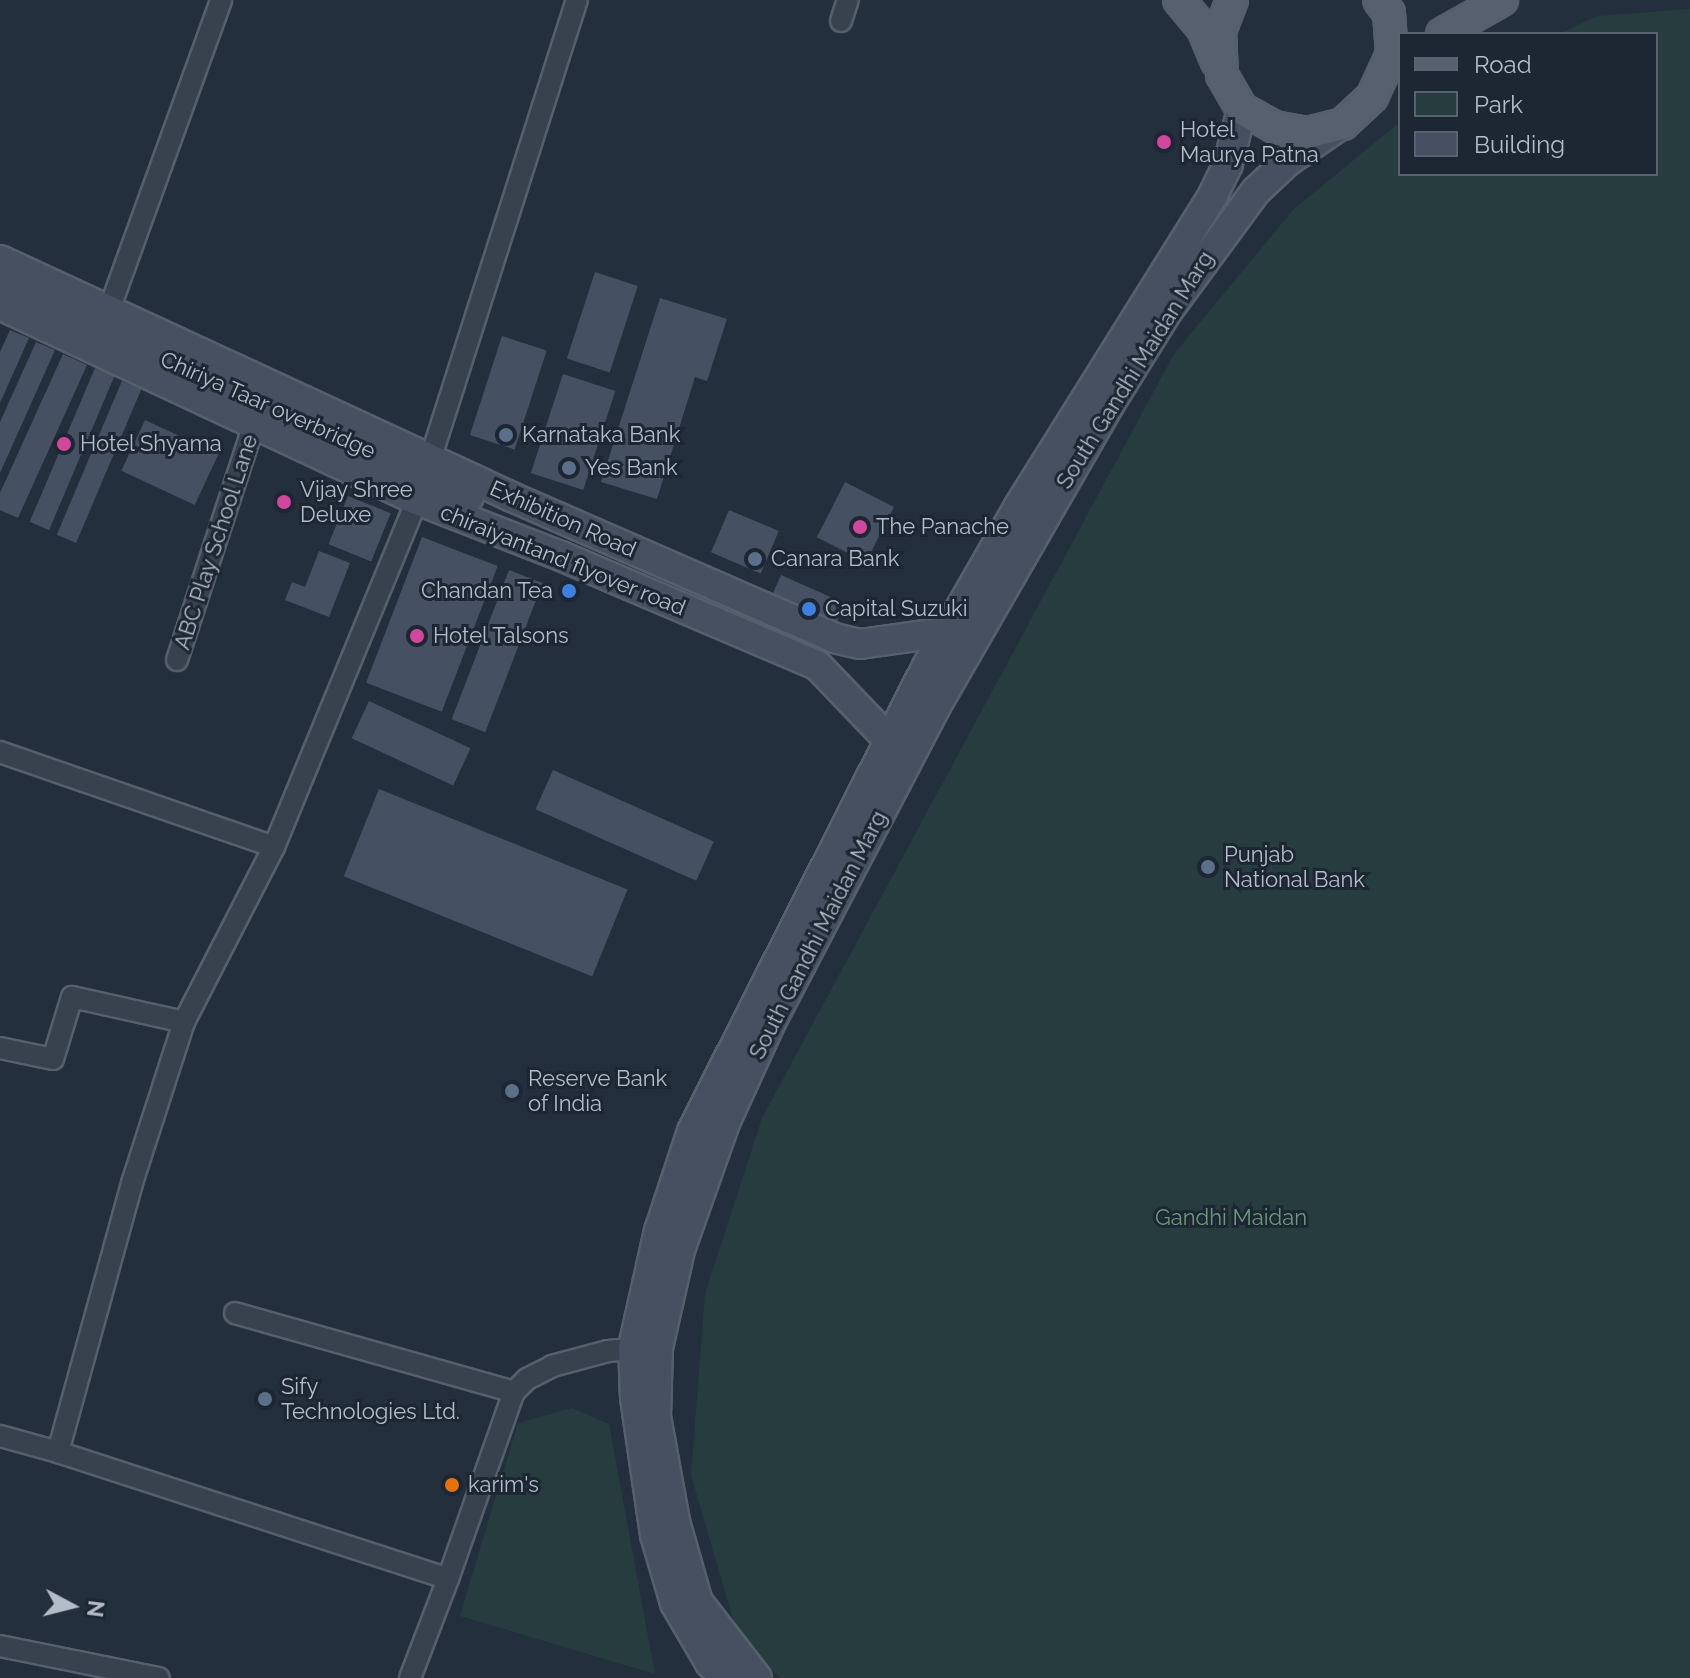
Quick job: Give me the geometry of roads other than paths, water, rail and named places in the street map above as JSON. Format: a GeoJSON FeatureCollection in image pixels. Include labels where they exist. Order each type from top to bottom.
{"type":"FeatureCollection","features":[{"type":"Feature","properties":{"kind":"main road"},"geometry":{"type":"LineString","coordinates":[[1179,0],[1202,27],[1222,75],[1242,109],[1274,127],[1307,133],[1343,124],[1398,74]]}},
{"type":"Feature","properties":{"kind":"main road"},"geometry":{"type":"LineString","coordinates":[[1222,75],[1220,31],[1232,0]]}},
{"type":"Feature","properties":{"kind":"main road"},"geometry":{"type":"LineString","coordinates":[[1372,97],[1392,54],[1389,13],[1379,0]]}},
{"type":"Feature","properties":{"kind":"main road"},"geometry":{"type":"LineString","coordinates":[[1446,32],[1502,0]]}},
{"type":"Feature","properties":{"kind":"main road"},"geometry":{"type":"LineString","coordinates":[[725,1678],[710,1663],[675,1603],[655,1535],[641,1452],[646,1348],[659,1231],[692,1131],[889,740],[1019,506],[1213,195],[1228,164],[1242,109]]}},
{"type":"Feature","properties":{"kind":"main road","name":"South Gandhi Maidan Marg"},"geometry":{"type":"LineString","coordinates":[[757,1678],[698,1602],[663,1467],[646,1348],[725,1123],[771,1022],[935,708],[1108,407],[1167,312],[1256,191],[1288,161],[1343,124]]}},
{"type":"Feature","properties":{"kind":"main road","name":"Exhibition Road"},"geometry":{"type":"LineString","coordinates":[[0,260],[611,541],[834,638],[860,644],[947,632]]}},
{"type":"Feature","properties":{"kind":"main road","name":"Chiriya Taar overbridge"},"geometry":{"type":"LineString","coordinates":[[0,284],[578,553]]}},
{"type":"Feature","properties":{"kind":"main road","name":"chiraiyantand flyover road"},"geometry":{"type":"LineString","coordinates":[[0,305],[417,500],[578,553],[817,665],[889,740]]}},
{"type":"Feature","properties":{"kind":"main road"},"geometry":{"type":"LineString","coordinates":[[578,553],[611,541]]}},
{"type":"Feature","properties":{"kind":"main road"},"geometry":{"type":"LineString","coordinates":[[889,740],[935,708]]}},
{"type":"Feature","properties":{"kind":"street"},"geometry":{"type":"LineString","coordinates":[[109,310],[221,0]]}},
{"type":"Feature","properties":{"kind":"street"},"geometry":{"type":"LineString","coordinates":[[431,457],[577,0]]}},
{"type":"Feature","properties":{"kind":"street"},"geometry":{"type":"LineString","coordinates":[[841,21],[848,0]]}},
{"type":"Feature","properties":{"kind":"street","name":"ABC Play School Lane"},"geometry":{"type":"LineString","coordinates":[[177,660],[254,424]]}},
{"type":"Feature","properties":{"kind":"street"},"geometry":{"type":"LineString","coordinates":[[58,1452],[132,1183],[184,1022],[274,847],[417,500]]}},
{"type":"Feature","properties":{"kind":"street"},"geometry":{"type":"LineString","coordinates":[[0,752],[274,847]]}},
{"type":"Feature","properties":{"kind":"street"},"geometry":{"type":"LineString","coordinates":[[0,1048],[53,1059],[72,997],[184,1022]]}},
{"type":"Feature","properties":{"kind":"street"},"geometry":{"type":"LineString","coordinates":[[235,1313],[514,1392]]}},
{"type":"Feature","properties":{"kind":"street"},"geometry":{"type":"LineString","coordinates":[[410,1678],[514,1392],[527,1379],[552,1366],[646,1348]]}},
{"type":"Feature","properties":{"kind":"street"},"geometry":{"type":"LineString","coordinates":[[0,1436],[448,1579]]}},
{"type":"Feature","properties":{"kind":"street"},"geometry":{"type":"LineString","coordinates":[[0,1646],[159,1678]]}},
{"type":"Feature","properties":{"kind":"place","name":"Hotel Maurya Patna"},"geometry":{"type":"Point","coordinates":[1164,142]}},
{"type":"Feature","properties":{"kind":"place","name":"Karnataka Bank"},"geometry":{"type":"Point","coordinates":[506,435]}},
{"type":"Feature","properties":{"kind":"place","name":"Hotel Shyama"},"geometry":{"type":"Point","coordinates":[64,444]}},
{"type":"Feature","properties":{"kind":"place","name":"Yes Bank"},"geometry":{"type":"Point","coordinates":[569,468]}},
{"type":"Feature","properties":{"kind":"place","name":"Vijay Shree Deluxe"},"geometry":{"type":"Point","coordinates":[284,502]}},
{"type":"Feature","properties":{"kind":"place","name":"The Panache"},"geometry":{"type":"Point","coordinates":[860,527]}},
{"type":"Feature","properties":{"kind":"place","name":"Canara Bank"},"geometry":{"type":"Point","coordinates":[755,559]}},
{"type":"Feature","properties":{"kind":"place","name":"Chandan Tea"},"geometry":{"type":"Point","coordinates":[569,591]}},
{"type":"Feature","properties":{"kind":"place","name":"Capital Suzuki"},"geometry":{"type":"Point","coordinates":[809,609]}},
{"type":"Feature","properties":{"kind":"place","name":"Hotel Talsons"},"geometry":{"type":"Point","coordinates":[417,636]}},
{"type":"Feature","properties":{"kind":"place","name":"Punjab National Bank"},"geometry":{"type":"Point","coordinates":[1208,867]}},
{"type":"Feature","properties":{"kind":"place","name":"Reserve Bank of India"},"geometry":{"type":"Point","coordinates":[512,1091]}},
{"type":"Feature","properties":{"kind":"place","name":"Sify Technologies Ltd."},"geometry":{"type":"Point","coordinates":[265,1399]}},
{"type":"Feature","properties":{"kind":"place","name":"karim's"},"geometry":{"type":"Point","coordinates":[452,1485]}},
{"type":"Feature","properties":{"kind":"park label","name":"Gandhi Maidan"},"geometry":{"type":"Point","coordinates":[1231,1218]}}]}
